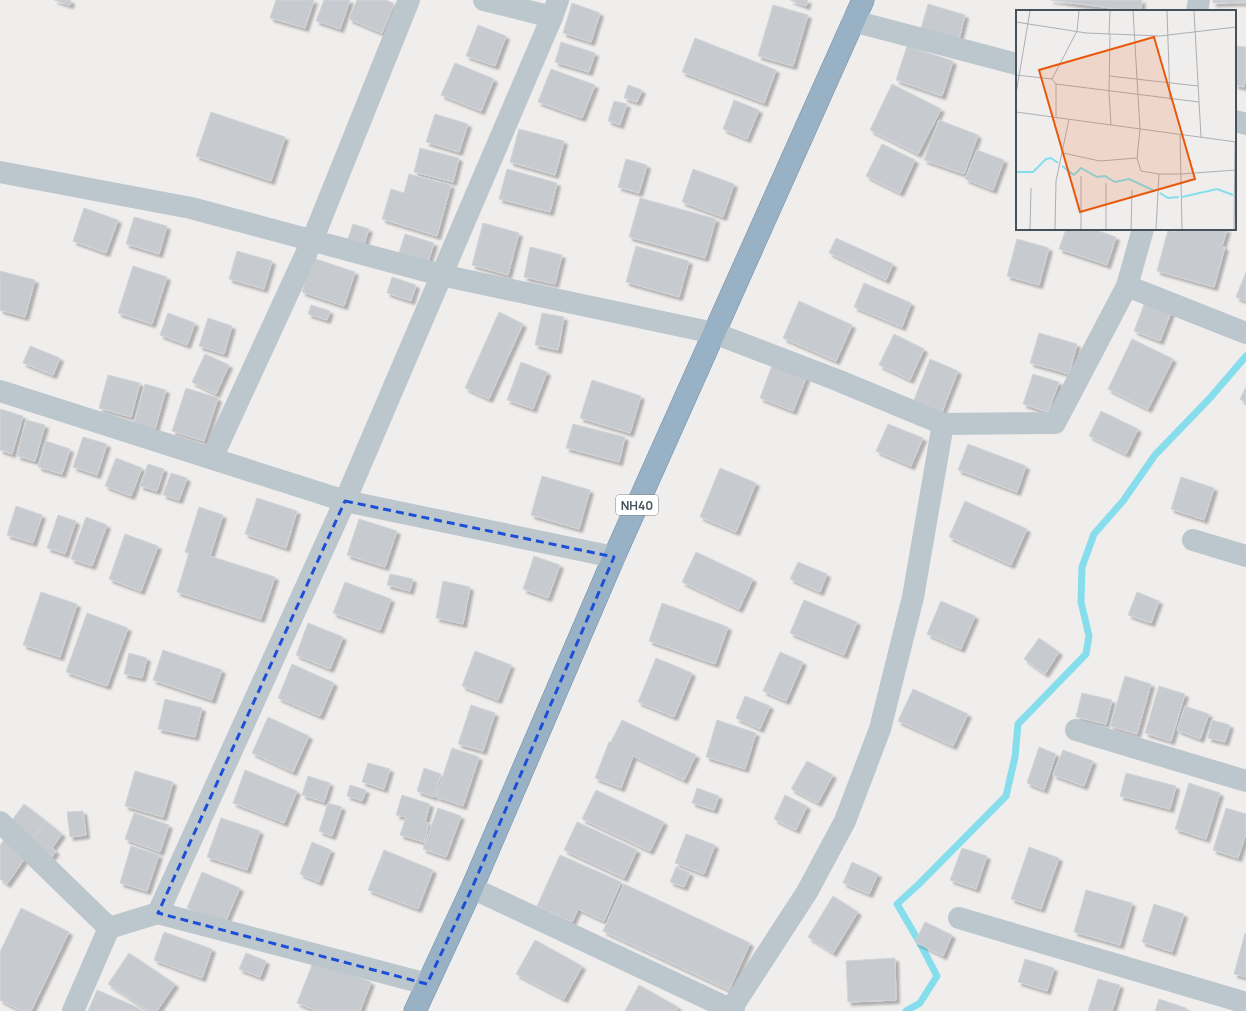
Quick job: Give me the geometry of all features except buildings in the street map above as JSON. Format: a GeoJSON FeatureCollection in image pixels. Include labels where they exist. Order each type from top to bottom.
{"type":"FeatureCollection","features":[{"type":"Feature","properties":{"kind":"highway","name":"NH40"},"geometry":{"type":"LineString","coordinates":[[415,1011],[472,888],[614,557],[863,0]]}},
{"type":"Feature","properties":{"kind":"street"},"geometry":{"type":"LineString","coordinates":[[212,458],[312,240],[410,0]]}},
{"type":"Feature","properties":{"kind":"street"},"geometry":{"type":"LineString","coordinates":[[158,913],[345,501],[555,8],[484,0]]}},
{"type":"Feature","properties":{"kind":"street"},"geometry":{"type":"LineString","coordinates":[[1197,10],[1199,0]]}},
{"type":"Feature","properties":{"kind":"street"},"geometry":{"type":"LineString","coordinates":[[853,21],[1016,64]]}},
{"type":"Feature","properties":{"kind":"street"},"geometry":{"type":"LineString","coordinates":[[1236,121],[1246,124]]}},
{"type":"Feature","properties":{"kind":"street"},"geometry":{"type":"LineString","coordinates":[[0,172],[190,208],[441,275],[714,333],[837,380],[943,424],[1055,423],[1127,286],[1143,230]]}},
{"type":"Feature","properties":{"kind":"street"},"geometry":{"type":"LineString","coordinates":[[1127,286],[1246,332]]}},
{"type":"Feature","properties":{"kind":"street"},"geometry":{"type":"LineString","coordinates":[[0,391],[345,501],[614,557]]}},
{"type":"Feature","properties":{"kind":"street"},"geometry":{"type":"LineString","coordinates":[[472,888],[732,1010],[807,892],[845,821],[880,729],[913,597],[943,424]]}},
{"type":"Feature","properties":{"kind":"street"},"geometry":{"type":"LineString","coordinates":[[1193,540],[1246,556]]}},
{"type":"Feature","properties":{"kind":"street"},"geometry":{"type":"LineString","coordinates":[[1076,730],[1246,781]]}},
{"type":"Feature","properties":{"kind":"street"},"geometry":{"type":"LineString","coordinates":[[0,822],[109,928]]}},
{"type":"Feature","properties":{"kind":"street"},"geometry":{"type":"LineString","coordinates":[[73,1011],[109,928],[158,913],[427,984]]}},
{"type":"Feature","properties":{"kind":"street"},"geometry":{"type":"LineString","coordinates":[[960,918],[1246,1003]]}},
{"type":"Feature","properties":{"kind":"highlighted area"},"geometry":{"type":"Polygon","coordinates":[[[345,501],[614,557],[472,888],[427,984],[158,913],[345,501]]]}},
{"type":"Feature","properties":{"kind":"waterway"},"geometry":{"type":"LineString","coordinates":[[906,1011],[920,1003],[937,976],[897,904],[919,884],[1006,796],[1015,757],[1018,724],[1086,654],[1089,636],[1081,602],[1082,567],[1094,534],[1123,501],[1155,455],[1210,398],[1246,356]]}}]}
